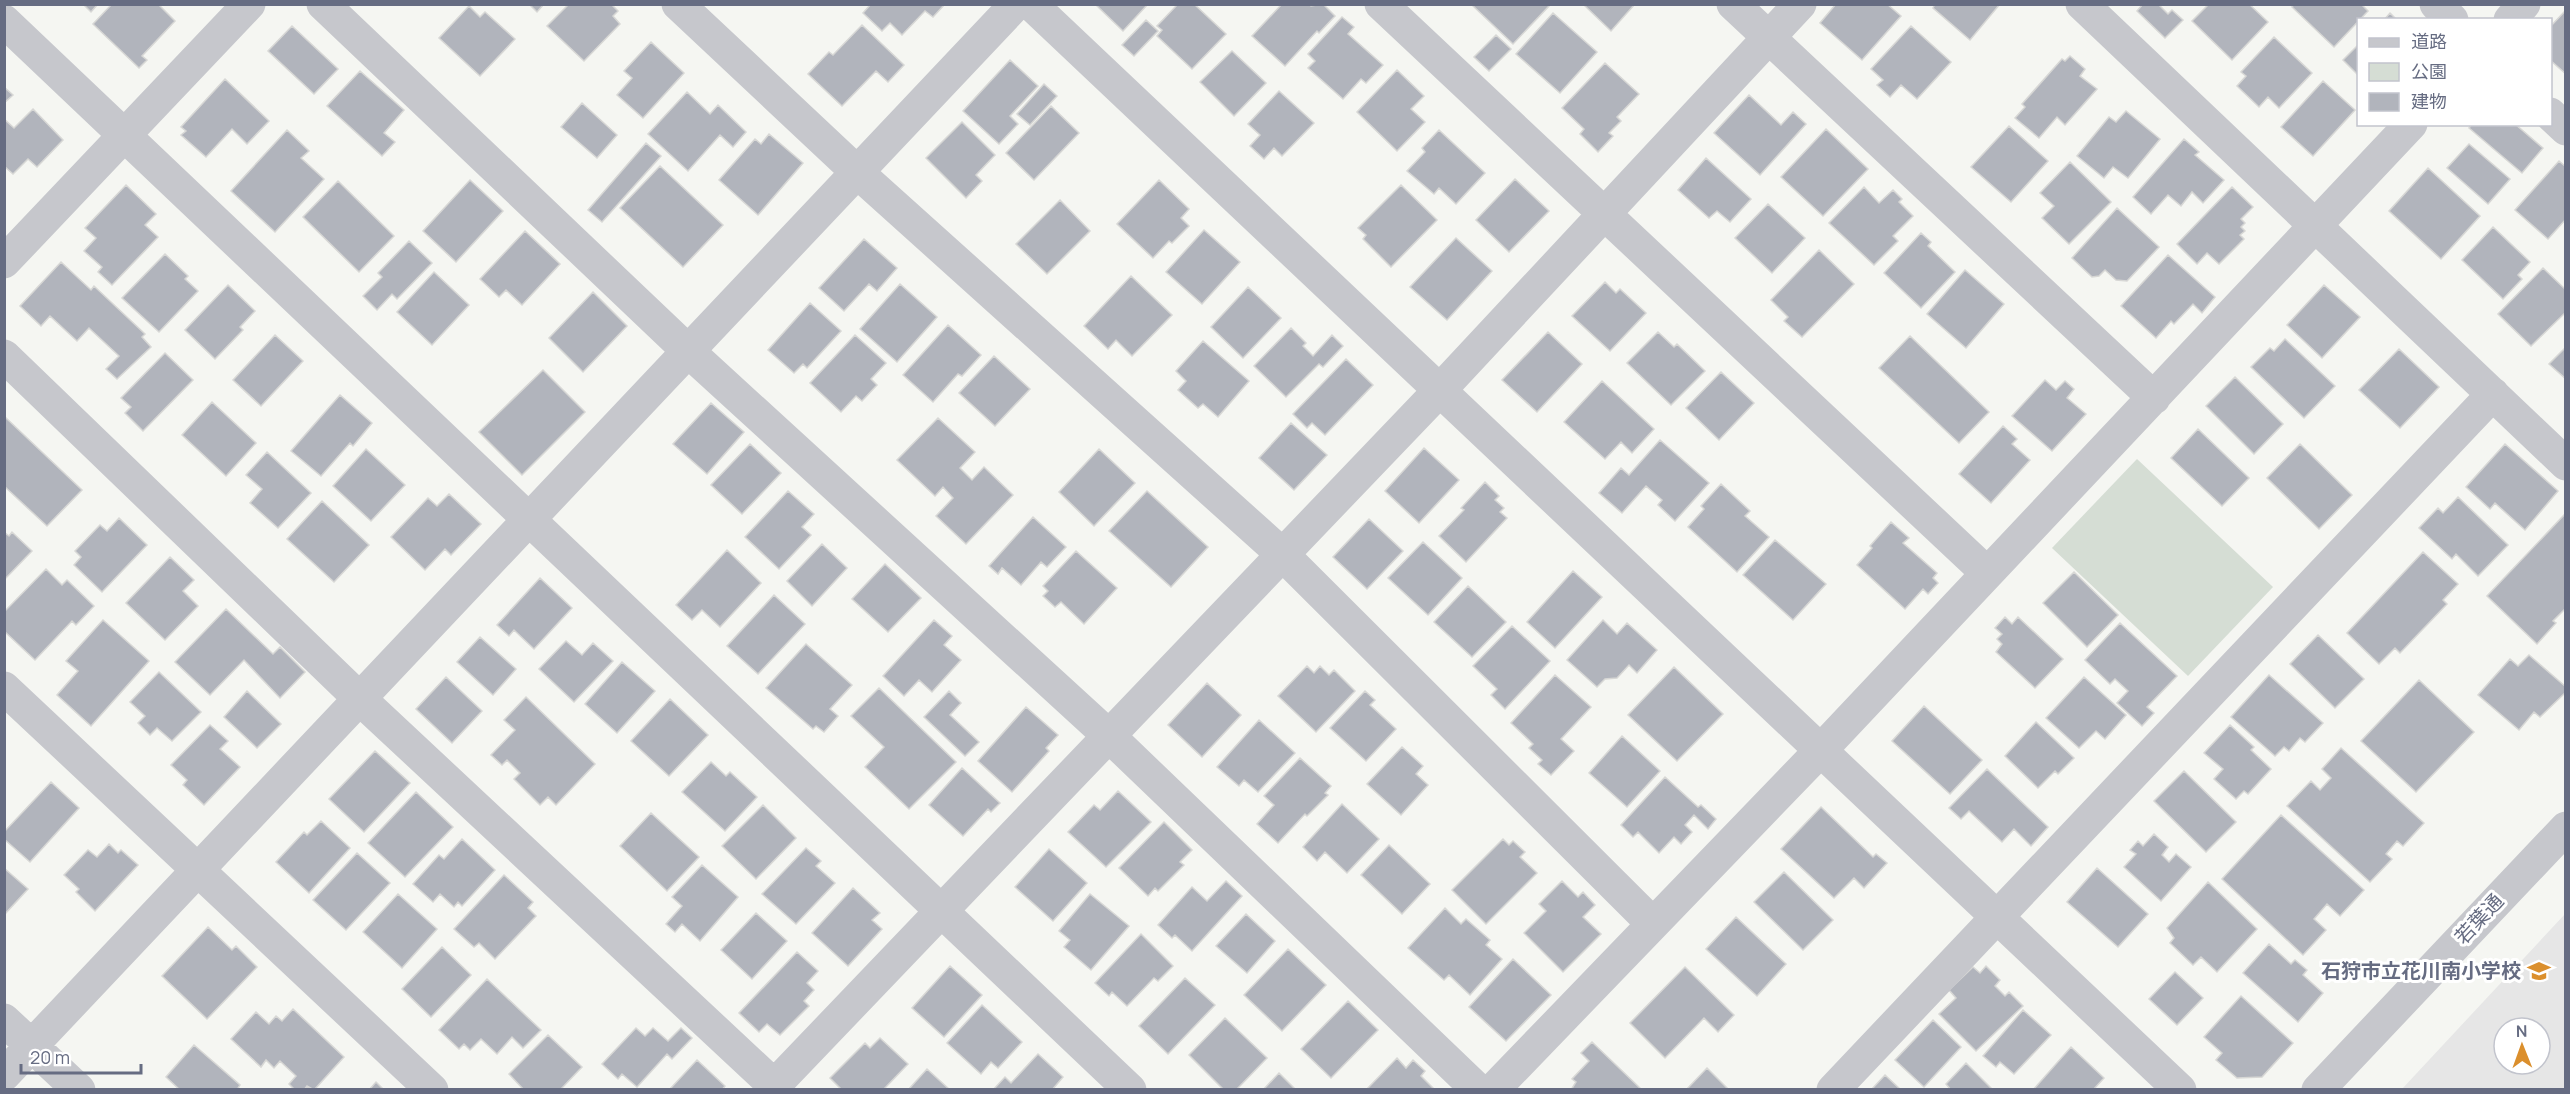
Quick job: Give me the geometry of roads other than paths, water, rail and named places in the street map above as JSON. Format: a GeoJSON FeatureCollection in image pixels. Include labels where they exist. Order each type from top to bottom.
{"type":"FeatureCollection","features":[{"type":"Feature","properties":{"kind":"street"},"geometry":{"type":"LineString","coordinates":[[4,262],[249,4]]}},
{"type":"Feature","properties":{"kind":"street"},"geometry":{"type":"LineString","coordinates":[[323,4],[688,351],[1109,736],[1478,1089]]}},
{"type":"Feature","properties":{"kind":"street"},"geometry":{"type":"LineString","coordinates":[[678,4],[857,172],[1282,554],[1653,924]]}},
{"type":"Feature","properties":{"kind":"street"},"geometry":{"type":"LineString","coordinates":[[4,1076],[1016,4]]}},
{"type":"Feature","properties":{"kind":"street"},"geometry":{"type":"LineString","coordinates":[[1031,4],[2180,1089]]}},
{"type":"Feature","properties":{"kind":"street"},"geometry":{"type":"LineString","coordinates":[[1381,4],[1987,573]]}},
{"type":"Feature","properties":{"kind":"street"},"geometry":{"type":"LineString","coordinates":[[1733,4],[2154,398]]}},
{"type":"Feature","properties":{"kind":"street"},"geometry":{"type":"LineString","coordinates":[[4,356],[360,699],[774,1088],[1440,390],[1800,4]]}},
{"type":"Feature","properties":{"kind":"street"},"geometry":{"type":"LineString","coordinates":[[2082,4],[2317,225],[2565,464]]}},
{"type":"Feature","properties":{"kind":"street"},"geometry":{"type":"LineString","coordinates":[[2436,4],[2450,18]]}},
{"type":"Feature","properties":{"kind":"street"},"geometry":{"type":"LineString","coordinates":[[2512,18],[2524,4]]}},
{"type":"Feature","properties":{"kind":"street"},"geometry":{"type":"LineString","coordinates":[[4,21],[126,134],[528,521],[1130,1089]]}},
{"type":"Feature","properties":{"kind":"street"},"geometry":{"type":"LineString","coordinates":[[2552,116],[2565,129]]}},
{"type":"Feature","properties":{"kind":"street"},"geometry":{"type":"LineString","coordinates":[[1493,1089],[1821,750],[2409,126]]}},
{"type":"Feature","properties":{"kind":"street"},"geometry":{"type":"LineString","coordinates":[[1833,1089],[1998,918],[2493,394]]}},
{"type":"Feature","properties":{"kind":"street"},"geometry":{"type":"LineString","coordinates":[[4,688],[432,1089]]}},
{"type":"Feature","properties":{"kind":"street","name":"若葉通"},"geometry":{"type":"LineString","coordinates":[[2318,1089],[2565,828]]}},
{"type":"Feature","properties":{"kind":"street"},"geometry":{"type":"LineString","coordinates":[[4,1020],[79,1089]]}},
{"type":"Feature","properties":{"kind":"place","name":"石狩市立花川南小学校"},"geometry":{"type":"Point","coordinates":[2539,971]}}]}
